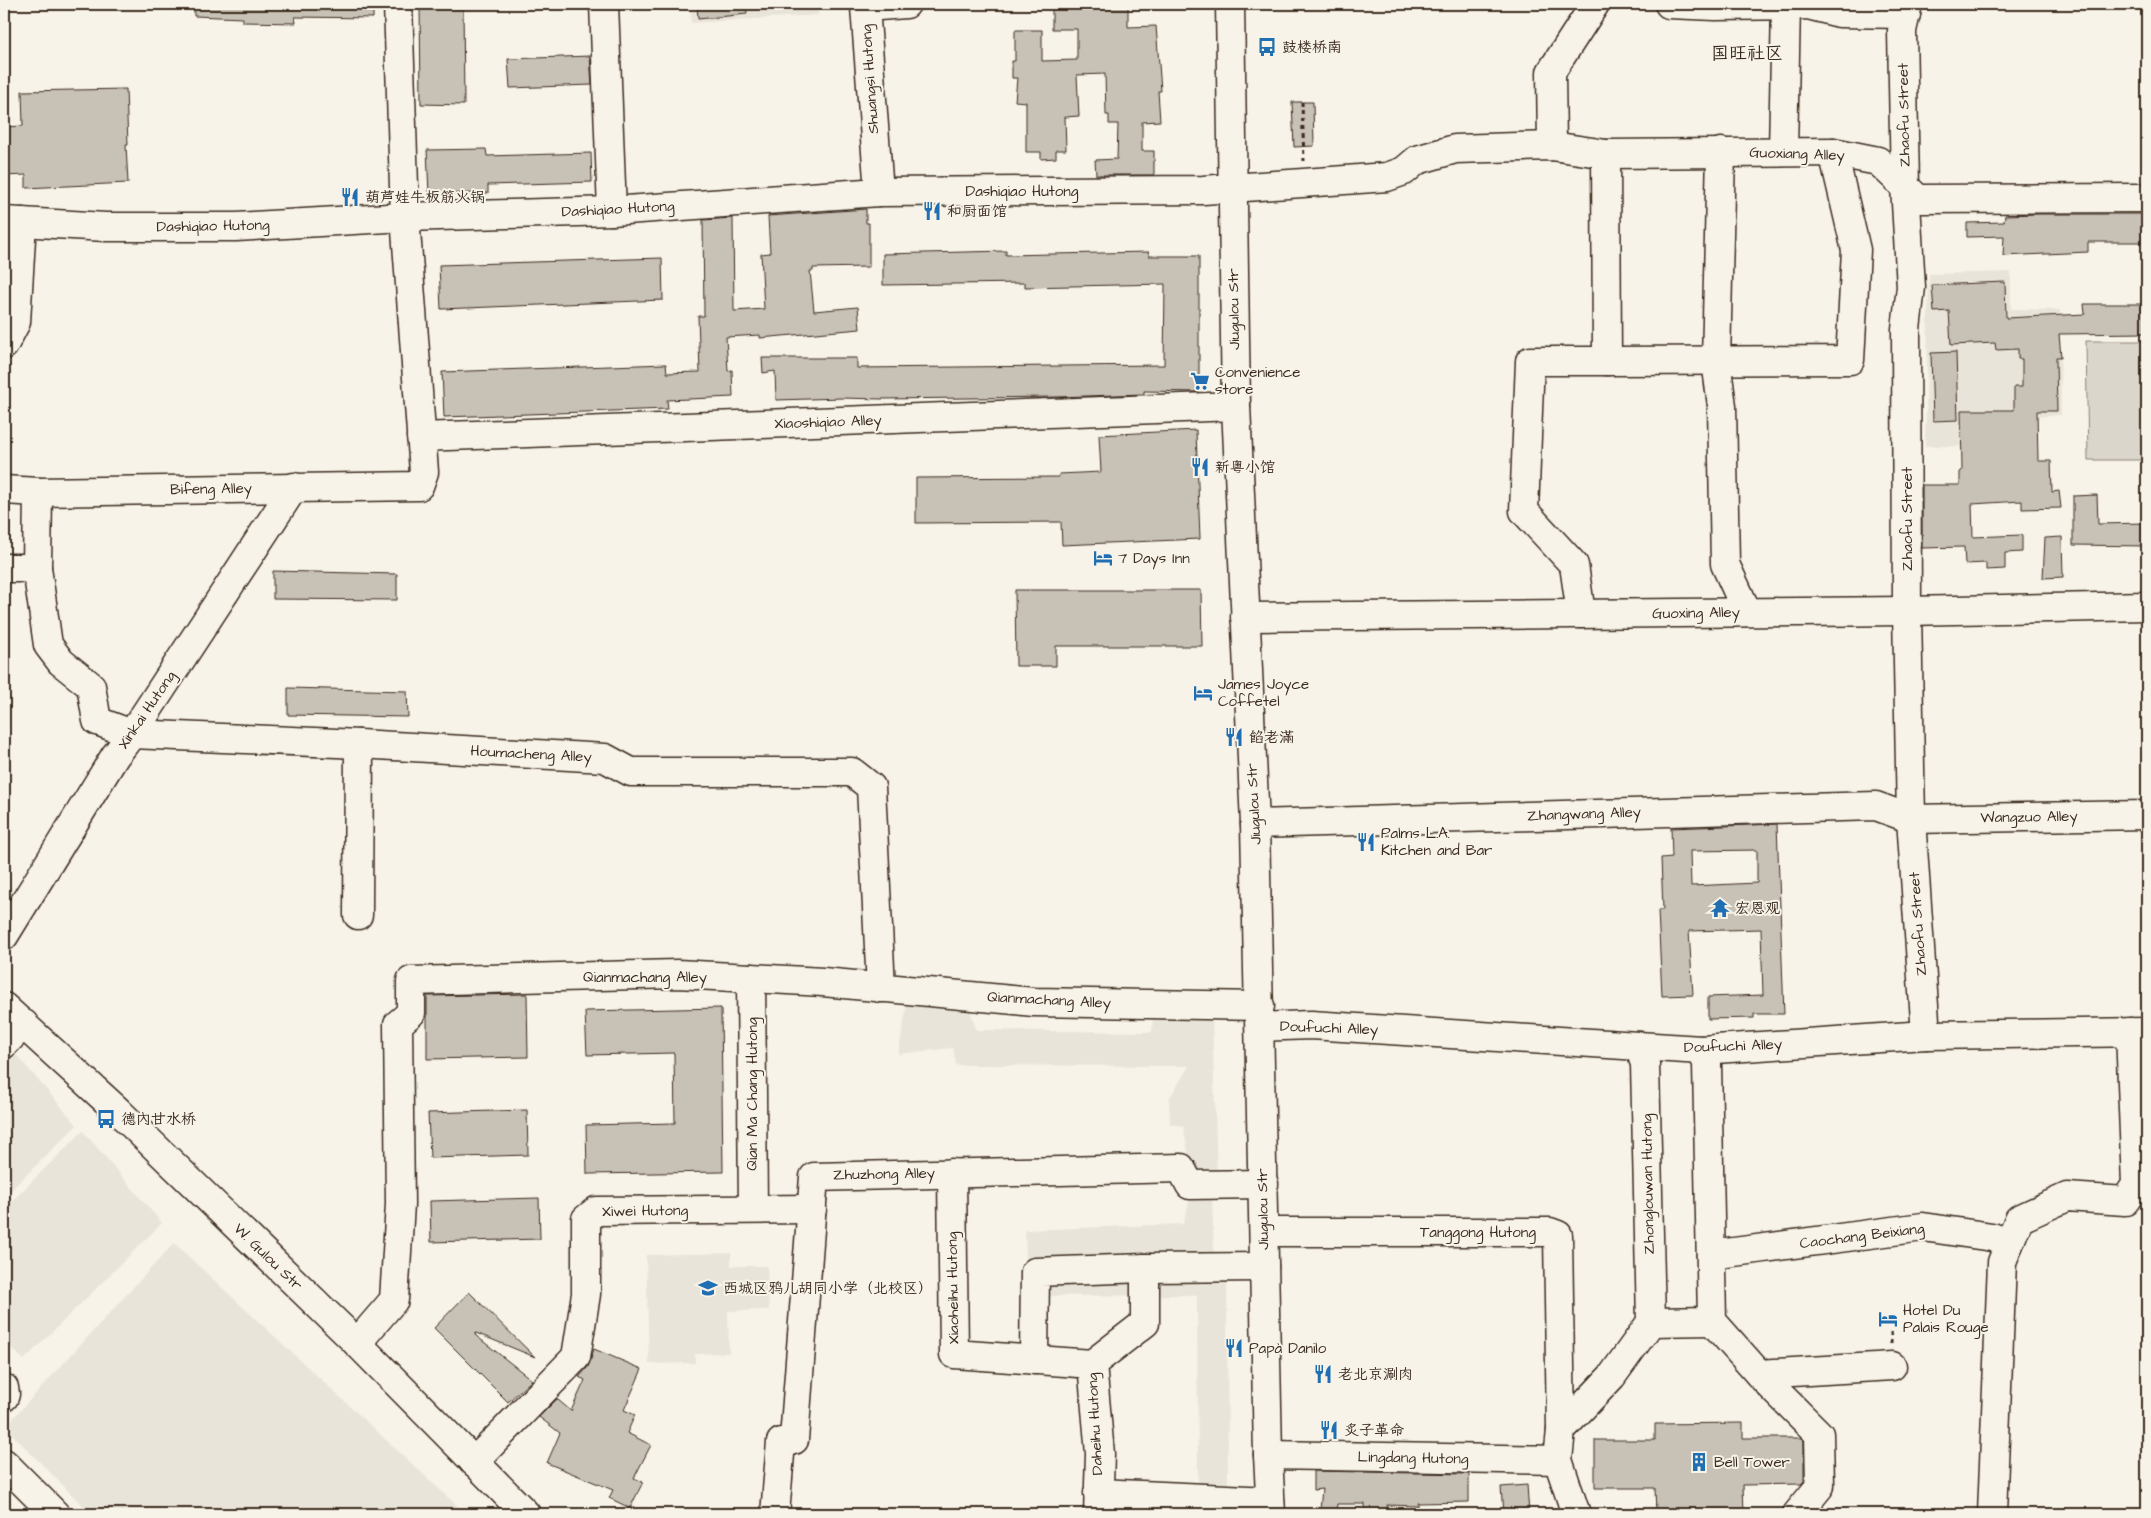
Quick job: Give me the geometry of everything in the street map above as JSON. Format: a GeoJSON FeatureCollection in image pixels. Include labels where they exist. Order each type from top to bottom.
{"type":"FeatureCollection","features":[{"type":"Feature","properties":{"kind":"street"},"geometry":{"type":"LineString","coordinates":[[398,4],[405,217],[421,437]]}},
{"type":"Feature","properties":{"kind":"street"},"geometry":{"type":"LineString","coordinates":[[604,4],[612,211]]}},
{"type":"Feature","properties":{"kind":"street","name":"Shuangsi Hutong"},"geometry":{"type":"LineString","coordinates":[[879,192],[865,7],[906,4]]}},
{"type":"Feature","properties":{"kind":"street","name":"Jiugulou Str"},"geometry":{"type":"LineString","coordinates":[[1230,4],[1236,406],[1255,824],[1270,1508]]}},
{"type":"Feature","properties":{"kind":"street"},"geometry":{"type":"LineString","coordinates":[[1552,146],[1551,72],[1595,4]]}},
{"type":"Feature","properties":{"kind":"street"},"geometry":{"type":"LineString","coordinates":[[1670,4],[1808,5],[1839,13],[1907,9]]}},
{"type":"Feature","properties":{"kind":"street"},"geometry":{"type":"LineString","coordinates":[[1783,152],[1786,5]]}},
{"type":"Feature","properties":{"kind":"street","name":"Zhaofu Street"},"geometry":{"type":"LineString","coordinates":[[1907,9],[1902,31],[1905,186],[1911,287],[1906,329],[1907,611],[1911,819],[1926,1035]]}},
{"type":"Feature","properties":{"kind":"street","name":"Dashiqiao Hutong"},"geometry":{"type":"LineString","coordinates":[[13,221],[106,227],[236,227],[405,217],[612,211],[879,192],[1203,190],[1387,177],[1404,172],[1418,160],[1455,149],[1552,146]]}},
{"type":"Feature","properties":{"kind":"street","name":"Guoxiang Alley"},"geometry":{"type":"LineString","coordinates":[[1552,146],[1606,154],[1833,152],[1878,161],[1918,199],[2147,198]]}},
{"type":"Feature","properties":{"kind":"street"},"geometry":{"type":"LineString","coordinates":[[1721,152],[1716,361],[1722,406],[1725,564],[1747,612]]}},
{"type":"Feature","properties":{"kind":"street"},"geometry":{"type":"LineString","coordinates":[[1581,614],[1574,565],[1524,511],[1530,361],[1850,360],[1856,250],[1833,152]]}},
{"type":"Feature","properties":{"kind":"street"},"geometry":{"type":"LineString","coordinates":[[1606,154],[1607,361]]}},
{"type":"Feature","properties":{"kind":"street"},"geometry":{"type":"LineString","coordinates":[[4,345],[16,322],[13,221]]}},
{"type":"Feature","properties":{"kind":"street","name":"Xiaoshiqiao Alley"},"geometry":{"type":"LineString","coordinates":[[421,437],[1236,406]]}},
{"type":"Feature","properties":{"kind":"street","name":"Bifeng Alley"},"geometry":{"type":"LineString","coordinates":[[4,490],[38,492],[419,486],[424,472],[421,437]]}},
{"type":"Feature","properties":{"kind":"street","name":"Xinkai Hutong"},"geometry":{"type":"LineString","coordinates":[[4,936],[115,756],[132,734],[294,487]]}},
{"type":"Feature","properties":{"kind":"street"},"geometry":{"type":"LineString","coordinates":[[4,568],[37,568],[38,492]]}},
{"type":"Feature","properties":{"kind":"street","name":"Houmacheng Alley"},"geometry":{"type":"LineString","coordinates":[[37,568],[48,645],[62,662],[91,686],[97,721],[132,734],[359,744],[605,758],[631,772],[852,772],[871,787],[881,988]]}},
{"type":"Feature","properties":{"kind":"street","name":"Guoxing Alley"},"geometry":{"type":"LineString","coordinates":[[1245,617],[1907,611],[2147,606]]}},
{"type":"Feature","properties":{"kind":"street"},"geometry":{"type":"LineString","coordinates":[[358,915],[359,744]]}},
{"type":"Feature","properties":{"kind":"street","name":"Zhangwang Alley"},"geometry":{"type":"LineString","coordinates":[[1255,824],[1876,806],[1911,819]]}},
{"type":"Feature","properties":{"kind":"street","name":"Wangzuo Alley"},"geometry":{"type":"LineString","coordinates":[[1911,819],[2147,815]]}},
{"type":"Feature","properties":{"kind":"street","name":"Qianmachang Alley"},"geometry":{"type":"LineString","coordinates":[[357,1342],[394,1300],[400,1204],[398,1024],[411,1013],[411,981],[678,974],[881,988],[1034,1002],[1260,1016]]}},
{"type":"Feature","properties":{"kind":"street","name":"Qian Ma Chang Hutong"},"geometry":{"type":"LineString","coordinates":[[751,978],[753,1209]]}},
{"type":"Feature","properties":{"kind":"street","name":"W. Gulou Str"},"geometry":{"type":"LineString","coordinates":[[4,1006],[118,1111],[357,1342],[526,1514]]}},
{"type":"Feature","properties":{"kind":"street","name":"Doufuchi Alley"},"geometry":{"type":"LineString","coordinates":[[1260,1016],[1311,1026],[1700,1050],[1926,1035],[2138,1032]]}},
{"type":"Feature","properties":{"kind":"street"},"geometry":{"type":"LineString","coordinates":[[4,1044],[24,1024]]}},
{"type":"Feature","properties":{"kind":"street"},"geometry":{"type":"LineString","coordinates":[[1992,1514],[2002,1262],[2019,1219],[2067,1197],[2125,1202],[2136,1185],[2138,1032]]}},
{"type":"Feature","properties":{"kind":"street","name":"Zhonglouwan Hutong"},"geometry":{"type":"LineString","coordinates":[[1639,1046],[1646,1064],[1651,1322]]}},
{"type":"Feature","properties":{"kind":"street"},"geometry":{"type":"LineString","coordinates":[[1700,1050],[1707,1063],[1712,1321],[1759,1374],[1820,1434],[1820,1486],[1824,1514]]}},
{"type":"Feature","properties":{"kind":"street","name":"Zhuzhong Alley"},"geometry":{"type":"LineString","coordinates":[[775,1514],[781,1442],[794,1440],[814,1177],[826,1175],[1180,1168],[1190,1185],[1264,1184]]}},
{"type":"Feature","properties":{"kind":"street","name":"Xiaoheihu Hutong"},"geometry":{"type":"LineString","coordinates":[[952,1172],[954,1354],[1092,1364]]}},
{"type":"Feature","properties":{"kind":"street","name":"Xiwei Hutong"},"geometry":{"type":"LineString","coordinates":[[474,1462],[576,1357],[586,1294],[586,1219],[596,1211],[812,1209]]}},
{"type":"Feature","properties":{"kind":"street","name":"Caochang Beixiang"},"geometry":{"type":"LineString","coordinates":[[1711,1255],[1924,1227],[1992,1237],[2009,1244]]}},
{"type":"Feature","properties":{"kind":"street","name":"Tanggong Hutong"},"geometry":{"type":"LineString","coordinates":[[1264,1232],[1550,1232],[1558,1236],[1561,1430]]}},
{"type":"Feature","properties":{"kind":"street"},"geometry":{"type":"LineString","coordinates":[[1034,1360],[1035,1272],[1145,1268],[1264,1267]]}},
{"type":"Feature","properties":{"kind":"street","name":"Daheihu Hutong"},"geometry":{"type":"LineString","coordinates":[[1098,1504],[1100,1454],[1092,1364],[1145,1323],[1145,1268]]}},
{"type":"Feature","properties":{"kind":"street"},"geometry":{"type":"LineString","coordinates":[[1576,1514],[1558,1460],[1561,1430],[1612,1376],[1651,1322],[1712,1321]]}},
{"type":"Feature","properties":{"kind":"street"},"geometry":{"type":"LineString","coordinates":[[1759,1374],[1892,1366]]}},
{"type":"Feature","properties":{"kind":"street"},"geometry":{"type":"LineString","coordinates":[[4,1388],[6,1394],[4,1397]]}},
{"type":"Feature","properties":{"kind":"street","name":"Lingdang Hutong"},"geometry":{"type":"LineString","coordinates":[[1268,1455],[1558,1460]]}},
{"type":"Feature","properties":{"kind":"street"},"geometry":{"type":"LineString","coordinates":[[4,1463],[55,1514]]}},
{"type":"Feature","properties":{"kind":"street"},"geometry":{"type":"LineString","coordinates":[[1797,1514],[1820,1486]]}},
{"type":"Feature","properties":{"kind":"street"},"geometry":{"type":"LineString","coordinates":[[1098,1504],[1270,1508]]}},
{"type":"Feature","properties":{"kind":"path"},"geometry":{"type":"LineString","coordinates":[[1302,102],[1303,146]]}},
{"type":"Feature","properties":{"kind":"shaded area"},"geometry":{"type":"Polygon","coordinates":[[[690,4],[817,4],[818,15],[691,23],[690,4]]]}},
{"type":"Feature","properties":{"kind":"shaded area"},"geometry":{"type":"Polygon","coordinates":[[[2011,272],[2011,309],[2060,310],[2061,415],[2020,418],[2021,447],[1925,446],[1929,274],[2011,272]]]}},
{"type":"Feature","properties":{"kind":"shaded area"},"geometry":{"type":"Polygon","coordinates":[[[2086,341],[2147,341],[2147,460],[2088,460],[2086,341]]]}},
{"type":"Feature","properties":{"kind":"shaded area"},"geometry":{"type":"Polygon","coordinates":[[[907,1005],[969,1005],[976,1030],[1152,1032],[1153,1014],[1212,1014],[1217,1174],[1192,1171],[1183,1126],[1170,1124],[1169,1099],[1189,1066],[956,1065],[953,1048],[898,1054],[907,1005]]]}},
{"type":"Feature","properties":{"kind":"shaded area"},"geometry":{"type":"Polygon","coordinates":[[[14,1052],[77,1125],[4,1197],[4,1062],[14,1052]]]}},
{"type":"Feature","properties":{"kind":"shaded area"},"geometry":{"type":"Polygon","coordinates":[[[83,1131],[162,1223],[24,1360],[4,1341],[4,1209],[83,1131]]]}},
{"type":"Feature","properties":{"kind":"shaded area"},"geometry":{"type":"Polygon","coordinates":[[[1212,1198],[1214,1253],[1026,1260],[1025,1230],[1183,1224],[1190,1199],[1212,1198]]]}},
{"type":"Feature","properties":{"kind":"shaded area"},"geometry":{"type":"Polygon","coordinates":[[[174,1243],[466,1514],[91,1514],[5,1427],[174,1243]]]}},
{"type":"Feature","properties":{"kind":"shaded area","name":"西城区鸦儿胡同小学（北校区）"},"geometry":{"type":"Polygon","coordinates":[[[731,1253],[731,1266],[767,1266],[769,1310],[728,1311],[729,1353],[695,1354],[695,1363],[649,1364],[646,1255],[731,1253]]]}},
{"type":"Feature","properties":{"kind":"shaded area"},"geometry":{"type":"Polygon","coordinates":[[[1227,1279],[1228,1490],[1198,1491],[1197,1295],[1045,1296],[1045,1280],[1227,1279]]]}},
{"type":"Feature","properties":{"kind":"building"},"geometry":{"type":"Polygon","coordinates":[[[194,4],[373,4],[373,18],[295,17],[296,23],[243,22],[243,18],[194,16],[194,4]]]}},
{"type":"Feature","properties":{"kind":"building"},"geometry":{"type":"Polygon","coordinates":[[[420,4],[463,4],[464,105],[421,104],[420,4]]]}},
{"type":"Feature","properties":{"kind":"building"},"geometry":{"type":"Polygon","coordinates":[[[697,4],[746,4],[747,14],[698,19],[697,4]]]}},
{"type":"Feature","properties":{"kind":"building"},"geometry":{"type":"Polygon","coordinates":[[[1052,6],[1128,6],[1128,27],[1156,26],[1161,91],[1158,91],[1160,121],[1142,122],[1142,151],[1154,151],[1154,175],[1096,175],[1095,160],[1117,159],[1118,124],[1109,124],[1109,115],[1106,115],[1105,74],[1077,75],[1079,116],[1065,117],[1066,150],[1056,150],[1056,158],[1041,159],[1041,152],[1026,152],[1026,102],[1015,101],[1017,78],[1012,78],[1012,61],[1015,61],[1015,30],[1042,30],[1042,61],[1077,60],[1077,29],[1052,29],[1052,6]]]}},
{"type":"Feature","properties":{"kind":"building"},"geometry":{"type":"Polygon","coordinates":[[[590,56],[592,85],[510,88],[508,59],[590,56]]]}},
{"type":"Feature","properties":{"kind":"building"},"geometry":{"type":"Polygon","coordinates":[[[126,89],[128,183],[26,188],[26,175],[4,176],[4,127],[23,126],[22,91],[126,89]]]}},
{"type":"Feature","properties":{"kind":"building"},"geometry":{"type":"Polygon","coordinates":[[[1292,102],[1313,102],[1314,146],[1294,147],[1292,102]]]}},
{"type":"Feature","properties":{"kind":"building"},"geometry":{"type":"Polygon","coordinates":[[[486,149],[487,156],[591,153],[592,182],[488,185],[488,193],[429,194],[427,150],[486,149]]]}},
{"type":"Feature","properties":{"kind":"building"},"geometry":{"type":"Polygon","coordinates":[[[866,209],[866,223],[869,223],[869,267],[813,268],[813,271],[810,271],[814,311],[858,307],[860,329],[760,338],[760,335],[726,337],[728,371],[732,370],[733,397],[667,400],[668,409],[444,417],[442,372],[666,364],[667,373],[700,372],[698,316],[704,316],[703,220],[733,218],[734,311],[764,309],[761,254],[770,253],[768,216],[866,209]]]}},
{"type":"Feature","properties":{"kind":"building"},"geometry":{"type":"Polygon","coordinates":[[[2147,214],[2147,242],[2088,242],[2088,252],[2003,256],[2004,236],[1967,237],[1967,223],[2004,222],[2005,215],[2147,214]]]}},
{"type":"Feature","properties":{"kind":"building"},"geometry":{"type":"Polygon","coordinates":[[[1006,251],[1006,255],[1149,252],[1149,256],[1199,256],[1199,392],[1144,391],[1144,394],[1057,397],[776,400],[775,371],[763,373],[762,358],[857,358],[857,368],[1164,365],[1165,284],[1025,287],[1025,283],[883,285],[883,254],[1006,251]]]}},
{"type":"Feature","properties":{"kind":"building"},"geometry":{"type":"Polygon","coordinates":[[[662,258],[663,300],[441,309],[439,265],[662,258]]]}},
{"type":"Feature","properties":{"kind":"building"},"geometry":{"type":"Polygon","coordinates":[[[2005,282],[2006,318],[2085,314],[2084,304],[2147,304],[2147,333],[2059,334],[2061,357],[2056,357],[2057,411],[2037,411],[2038,461],[2051,461],[2052,492],[2059,491],[2061,508],[2022,509],[2022,501],[1972,504],[1973,537],[2022,535],[2022,552],[2005,553],[2005,569],[1986,570],[1986,563],[1965,564],[1964,547],[1922,548],[1922,485],[1960,485],[1960,471],[1962,471],[1961,410],[2014,410],[2014,387],[2022,387],[2022,359],[2018,359],[2018,349],[1996,350],[1995,343],[1951,345],[1949,311],[1934,312],[1932,285],[2005,282]]]}},
{"type":"Feature","properties":{"kind":"building"},"geometry":{"type":"Polygon","coordinates":[[[1956,352],[1958,420],[1933,421],[1931,353],[1956,352]]]}},
{"type":"Feature","properties":{"kind":"building"},"geometry":{"type":"Polygon","coordinates":[[[1196,430],[1200,539],[1062,545],[1061,522],[916,523],[916,478],[1059,477],[1059,474],[1101,472],[1099,435],[1196,430]]]}},
{"type":"Feature","properties":{"kind":"building"},"geometry":{"type":"Polygon","coordinates":[[[2097,495],[2098,524],[2147,523],[2147,546],[2073,545],[2073,496],[2097,495]]]}},
{"type":"Feature","properties":{"kind":"building"},"geometry":{"type":"Polygon","coordinates":[[[2062,537],[2063,577],[2043,578],[2045,538],[2062,537]]]}},
{"type":"Feature","properties":{"kind":"building"},"geometry":{"type":"Polygon","coordinates":[[[273,571],[397,574],[397,600],[273,599],[273,571]]]}},
{"type":"Feature","properties":{"kind":"building"},"geometry":{"type":"Polygon","coordinates":[[[1015,590],[1201,590],[1202,646],[1056,646],[1056,666],[1016,666],[1015,590]]]}},
{"type":"Feature","properties":{"kind":"building"},"geometry":{"type":"Polygon","coordinates":[[[288,688],[407,691],[408,717],[288,715],[288,688]]]}},
{"type":"Feature","properties":{"kind":"building"},"geometry":{"type":"Polygon","coordinates":[[[1777,824],[1784,1014],[1754,1014],[1754,1018],[1708,1019],[1708,997],[1763,995],[1761,929],[1689,931],[1693,995],[1662,996],[1658,910],[1663,910],[1661,858],[1672,857],[1671,828],[1777,824]],[[1757,850],[1690,851],[1691,886],[1757,883],[1757,850]]]}},
{"type":"Feature","properties":{"kind":"building"},"geometry":{"type":"Polygon","coordinates":[[[527,994],[528,1057],[427,1059],[427,996],[527,994]]]}},
{"type":"Feature","properties":{"kind":"building"},"geometry":{"type":"Polygon","coordinates":[[[721,1008],[723,1172],[587,1174],[586,1125],[675,1123],[674,1053],[587,1055],[585,1011],[721,1008]]]}},
{"type":"Feature","properties":{"kind":"building"},"geometry":{"type":"Polygon","coordinates":[[[527,1110],[528,1155],[430,1158],[428,1113],[527,1110]]]}},
{"type":"Feature","properties":{"kind":"building"},"geometry":{"type":"Polygon","coordinates":[[[539,1198],[540,1239],[431,1242],[430,1201],[539,1198]]]}},
{"type":"Feature","properties":{"kind":"building"},"geometry":{"type":"Polygon","coordinates":[[[469,1292],[535,1357],[476,1333],[475,1335],[532,1380],[508,1402],[434,1328],[469,1292]]]}},
{"type":"Feature","properties":{"kind":"building"},"geometry":{"type":"Polygon","coordinates":[[[594,1349],[642,1369],[624,1410],[635,1415],[627,1433],[651,1445],[634,1478],[643,1482],[630,1508],[609,1498],[613,1490],[547,1463],[560,1433],[539,1417],[557,1399],[571,1411],[585,1380],[579,1377],[588,1367],[594,1349]]]}},
{"type":"Feature","properties":{"kind":"building"},"geometry":{"type":"Polygon","coordinates":[[[1743,1423],[1743,1438],[1801,1438],[1804,1441],[1804,1481],[1801,1484],[1743,1485],[1744,1514],[1656,1514],[1655,1488],[1595,1488],[1595,1440],[1655,1440],[1655,1424],[1743,1423]]]}},
{"type":"Feature","properties":{"kind":"building"},"geometry":{"type":"Polygon","coordinates":[[[1313,1471],[1469,1474],[1469,1502],[1418,1503],[1418,1506],[1387,1505],[1387,1514],[1365,1514],[1365,1504],[1337,1504],[1336,1511],[1320,1510],[1322,1489],[1313,1490],[1313,1471]]]}},
{"type":"Feature","properties":{"kind":"building"},"geometry":{"type":"Polygon","coordinates":[[[1527,1485],[1529,1514],[1503,1514],[1501,1487],[1527,1485]]]}},
{"type":"Feature","properties":{"kind":"place","name":"鼓楼桥南"},"geometry":{"type":"Point","coordinates":[1267,47]}},
{"type":"Feature","properties":{"kind":"place","name":"葫芦娃牛板筋火锅"},"geometry":{"type":"Point","coordinates":[350,197]}},
{"type":"Feature","properties":{"kind":"place","name":"和厨面馆"},"geometry":{"type":"Point","coordinates":[932,211]}},
{"type":"Feature","properties":{"kind":"place","name":"Convenience store"},"geometry":{"type":"Point","coordinates":[1200,381]}},
{"type":"Feature","properties":{"kind":"place","name":"新粤小馆"},"geometry":{"type":"Point","coordinates":[1200,467]}},
{"type":"Feature","properties":{"kind":"place","name":"7 Days Inn"},"geometry":{"type":"Point","coordinates":[1103,558]}},
{"type":"Feature","properties":{"kind":"place","name":"James Joyce Coffetel"},"geometry":{"type":"Point","coordinates":[1203,693]}},
{"type":"Feature","properties":{"kind":"place","name":"餡老滿"},"geometry":{"type":"Point","coordinates":[1234,737]}},
{"type":"Feature","properties":{"kind":"place","name":"Palms L.A. Kitchen and Bar"},"geometry":{"type":"Point","coordinates":[1366,842]}},
{"type":"Feature","properties":{"kind":"place","name":"宏恩观"},"geometry":{"type":"Point","coordinates":[1720,908]}},
{"type":"Feature","properties":{"kind":"place","name":"德内甘水桥"},"geometry":{"type":"Point","coordinates":[106,1119]}},
{"type":"Feature","properties":{"kind":"place","name":"西城区鸦儿胡同小学（北校区）"},"geometry":{"type":"Point","coordinates":[708,1288]}},
{"type":"Feature","properties":{"kind":"place","name":"Hotel Du Palais Rouge"},"geometry":{"type":"Point","coordinates":[1888,1319]}},
{"type":"Feature","properties":{"kind":"place","name":"Papà Danilo"},"geometry":{"type":"Point","coordinates":[1234,1348]}},
{"type":"Feature","properties":{"kind":"place","name":"老北京涮肉"},"geometry":{"type":"Point","coordinates":[1323,1374]}},
{"type":"Feature","properties":{"kind":"place","name":"炙子革命"},"geometry":{"type":"Point","coordinates":[1329,1430]}},
{"type":"Feature","properties":{"kind":"place","name":"Bell Tower"},"geometry":{"type":"Point","coordinates":[1699,1462]}},
{"type":"Feature","properties":{"kind":"district","name":"国旺社区"},"geometry":{"type":"Point","coordinates":[1747,53]}}]}
